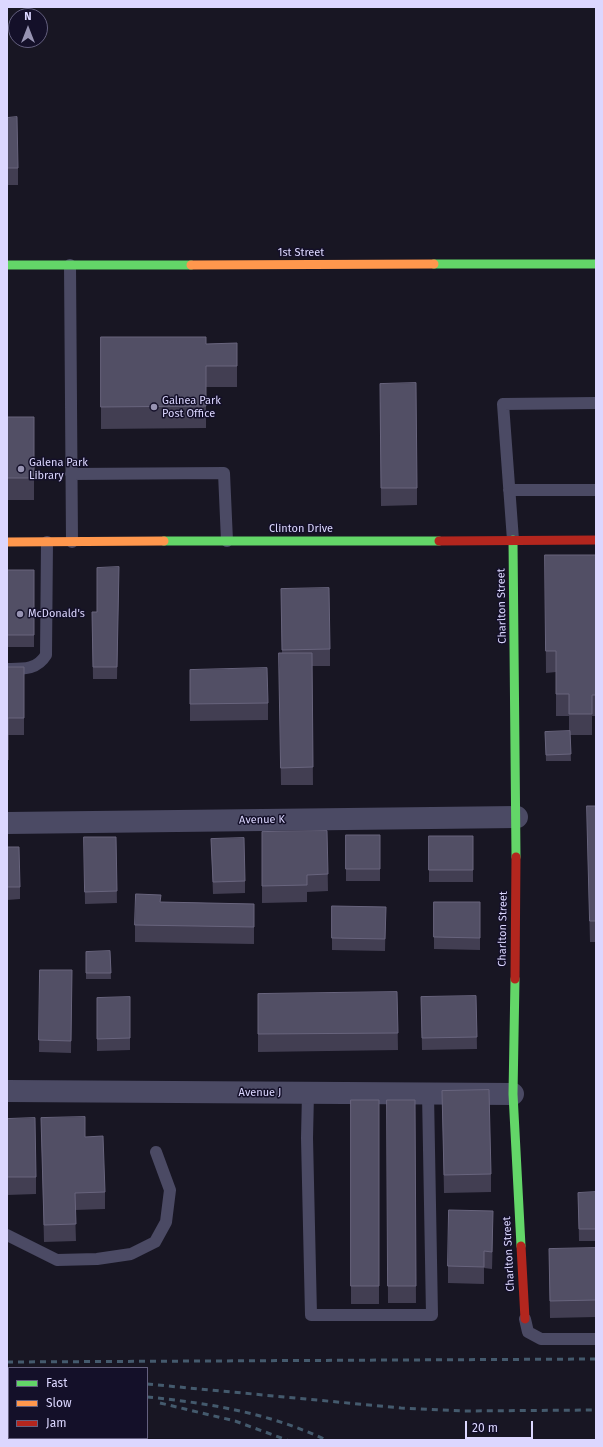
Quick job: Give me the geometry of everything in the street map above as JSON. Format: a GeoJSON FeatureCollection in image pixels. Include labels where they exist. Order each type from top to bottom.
{"type":"FeatureCollection","features":[{"type":"Feature","properties":{"kind":"street","name":"1st Street"},"geometry":{"type":"LineString","coordinates":[[7,265],[596,264]]}},
{"type":"Feature","properties":{"kind":"street","name":"Charlton Street"},"geometry":{"type":"LineString","coordinates":[[513,540],[517,817],[513,1094],[525,1319]]}},
{"type":"Feature","properties":{"kind":"street","name":"Clinton Drive"},"geometry":{"type":"LineString","coordinates":[[7,542],[596,540]]}},
{"type":"Feature","properties":{"kind":"street","name":"Avenue K"},"geometry":{"type":"LineString","coordinates":[[7,823],[517,817]]}},
{"type":"Feature","properties":{"kind":"street","name":"Avenue J"},"geometry":{"type":"LineString","coordinates":[[7,1091],[513,1094]]}},
{"type":"Feature","properties":{"kind":"lane"},"geometry":{"type":"LineString","coordinates":[[70,265],[72,542]]}},
{"type":"Feature","properties":{"kind":"lane"},"geometry":{"type":"LineString","coordinates":[[513,540],[503,404],[596,403]]}},
{"type":"Feature","properties":{"kind":"lane"},"geometry":{"type":"LineString","coordinates":[[72,474],[224,473],[227,541]]}},
{"type":"Feature","properties":{"kind":"lane"},"geometry":{"type":"LineString","coordinates":[[510,490],[596,490]]}},
{"type":"Feature","properties":{"kind":"lane"},"geometry":{"type":"LineString","coordinates":[[7,669],[30,668],[41,663],[46,655],[47,542]]}},
{"type":"Feature","properties":{"kind":"lane"},"geometry":{"type":"LineString","coordinates":[[308,1093],[307,1145],[311,1315],[432,1315],[428,1094]]}},
{"type":"Feature","properties":{"kind":"lane"},"geometry":{"type":"LineString","coordinates":[[7,1235],[57,1260],[97,1259],[131,1254],[155,1242],[166,1222],[170,1190],[156,1152]]}},
{"type":"Feature","properties":{"kind":"lane"},"geometry":{"type":"LineString","coordinates":[[525,1319],[528,1332],[541,1338],[596,1339]]}},
{"type":"Feature","properties":{"kind":"building"},"geometry":{"type":"Polygon","coordinates":[[[17,117],[18,168],[7,168],[7,118],[17,117]]]}},
{"type":"Feature","properties":{"kind":"building","name":"Galnea Park Post Office"},"geometry":{"type":"Polygon","coordinates":[[[101,337],[206,337],[206,344],[237,343],[237,366],[206,366],[206,406],[101,407],[101,337]]]}},
{"type":"Feature","properties":{"kind":"building"},"geometry":{"type":"Polygon","coordinates":[[[416,383],[417,488],[381,488],[380,384],[416,383]]]}},
{"type":"Feature","properties":{"kind":"building","name":"Galena Park Library"},"geometry":{"type":"Polygon","coordinates":[[[7,417],[34,417],[34,478],[7,478],[7,417]]]}},
{"type":"Feature","properties":{"kind":"building"},"geometry":{"type":"Polygon","coordinates":[[[545,555],[596,555],[596,695],[592,695],[592,714],[569,714],[569,694],[556,694],[556,651],[546,651],[545,555]]]}},
{"type":"Feature","properties":{"kind":"building"},"geometry":{"type":"Polygon","coordinates":[[[119,567],[117,667],[93,667],[92,612],[97,612],[97,568],[119,567]]]}},
{"type":"Feature","properties":{"kind":"building","name":"McDonald's"},"geometry":{"type":"Polygon","coordinates":[[[7,570],[34,570],[34,635],[7,635],[7,570]]]}},
{"type":"Feature","properties":{"kind":"building"},"geometry":{"type":"Polygon","coordinates":[[[329,588],[330,649],[282,650],[281,589],[329,588]]]}},
{"type":"Feature","properties":{"kind":"building"},"geometry":{"type":"Polygon","coordinates":[[[279,653],[312,653],[313,767],[281,768],[279,653]]]}},
{"type":"Feature","properties":{"kind":"building"},"geometry":{"type":"Polygon","coordinates":[[[7,667],[24,667],[24,718],[8,718],[8,760],[7,760],[7,667]]]}},
{"type":"Feature","properties":{"kind":"building"},"geometry":{"type":"Polygon","coordinates":[[[267,668],[268,703],[190,704],[190,670],[267,668]]]}},
{"type":"Feature","properties":{"kind":"building"},"geometry":{"type":"Polygon","coordinates":[[[570,731],[571,754],[546,755],[545,732],[570,731]]]}},
{"type":"Feature","properties":{"kind":"building"},"geometry":{"type":"Polygon","coordinates":[[[587,806],[596,806],[596,921],[590,921],[587,806]]]}},
{"type":"Feature","properties":{"kind":"building"},"geometry":{"type":"Polygon","coordinates":[[[327,831],[328,874],[307,875],[307,885],[262,886],[262,832],[327,831]]]}},
{"type":"Feature","properties":{"kind":"building"},"geometry":{"type":"Polygon","coordinates":[[[346,835],[380,835],[380,869],[346,869],[346,835]]]}},
{"type":"Feature","properties":{"kind":"building"},"geometry":{"type":"Polygon","coordinates":[[[429,836],[473,836],[473,870],[429,870],[429,836]]]}},
{"type":"Feature","properties":{"kind":"building"},"geometry":{"type":"Polygon","coordinates":[[[84,837],[116,837],[117,891],[85,892],[84,837]]]}},
{"type":"Feature","properties":{"kind":"building"},"geometry":{"type":"Polygon","coordinates":[[[244,838],[245,881],[213,882],[211,839],[244,838]]]}},
{"type":"Feature","properties":{"kind":"building"},"geometry":{"type":"Polygon","coordinates":[[[7,847],[19,847],[20,887],[7,887],[7,847]]]}},
{"type":"Feature","properties":{"kind":"building"},"geometry":{"type":"Polygon","coordinates":[[[136,894],[161,895],[160,902],[254,904],[254,927],[135,925],[136,894]]]}},
{"type":"Feature","properties":{"kind":"building"},"geometry":{"type":"Polygon","coordinates":[[[434,902],[480,902],[480,938],[434,937],[434,902]]]}},
{"type":"Feature","properties":{"kind":"building"},"geometry":{"type":"Polygon","coordinates":[[[332,906],[386,907],[385,939],[332,938],[332,906]]]}},
{"type":"Feature","properties":{"kind":"building"},"geometry":{"type":"Polygon","coordinates":[[[110,951],[111,973],[86,973],[86,952],[110,951]]]}},
{"type":"Feature","properties":{"kind":"building"},"geometry":{"type":"Polygon","coordinates":[[[40,970],[72,970],[71,1041],[39,1040],[40,970]]]}},
{"type":"Feature","properties":{"kind":"building"},"geometry":{"type":"Polygon","coordinates":[[[397,992],[398,1033],[258,1034],[258,994],[397,992]]]}},
{"type":"Feature","properties":{"kind":"building"},"geometry":{"type":"Polygon","coordinates":[[[476,996],[477,1037],[422,1038],[421,997],[476,996]]]}},
{"type":"Feature","properties":{"kind":"building"},"geometry":{"type":"Polygon","coordinates":[[[130,997],[130,1038],[97,1039],[97,998],[130,997]]]}},
{"type":"Feature","properties":{"kind":"building"},"geometry":{"type":"Polygon","coordinates":[[[489,1090],[491,1174],[444,1175],[442,1091],[489,1090]]]}},
{"type":"Feature","properties":{"kind":"building"},"geometry":{"type":"Polygon","coordinates":[[[351,1100],[379,1100],[379,1286],[351,1286],[351,1100]]]}},
{"type":"Feature","properties":{"kind":"building"},"geometry":{"type":"Polygon","coordinates":[[[387,1100],[415,1100],[416,1286],[388,1286],[387,1100]]]}},
{"type":"Feature","properties":{"kind":"building"},"geometry":{"type":"Polygon","coordinates":[[[85,1117],[85,1137],[103,1136],[105,1192],[75,1193],[76,1224],[44,1225],[41,1118],[85,1117]]]}},
{"type":"Feature","properties":{"kind":"building"},"geometry":{"type":"Polygon","coordinates":[[[35,1118],[36,1177],[7,1177],[7,1119],[35,1118]]]}},
{"type":"Feature","properties":{"kind":"building"},"geometry":{"type":"Polygon","coordinates":[[[596,1192],[596,1229],[579,1229],[578,1193],[596,1192]]]}},
{"type":"Feature","properties":{"kind":"building"},"geometry":{"type":"Polygon","coordinates":[[[449,1210],[493,1211],[492,1252],[484,1251],[484,1267],[448,1266],[449,1210]]]}},
{"type":"Feature","properties":{"kind":"building"},"geometry":{"type":"Polygon","coordinates":[[[596,1248],[596,1300],[550,1301],[549,1249],[596,1248]]]}},
{"type":"Feature","properties":{"kind":"railway"},"geometry":{"type":"LineString","coordinates":[[7,1362],[596,1359]]}},
{"type":"Feature","properties":{"kind":"railway"},"geometry":{"type":"LineString","coordinates":[[148,1384],[401,1408],[463,1411],[596,1410]]}},
{"type":"Feature","properties":{"kind":"railway"},"geometry":{"type":"LineString","coordinates":[[148,1397],[193,1402],[261,1416],[326,1440]]}},
{"type":"Feature","properties":{"kind":"railway"},"geometry":{"type":"LineString","coordinates":[[160,1403],[235,1421],[287,1440]]}},
{"type":"Feature","properties":{"kind":"traffic: fast"},"geometry":{"type":"LineString","coordinates":[[434,264],[596,264]]}},
{"type":"Feature","properties":{"kind":"traffic: fast"},"geometry":{"type":"LineString","coordinates":[[7,265],[191,265]]}},
{"type":"Feature","properties":{"kind":"traffic: fast"},"geometry":{"type":"LineString","coordinates":[[513,540],[516,857]]}},
{"type":"Feature","properties":{"kind":"traffic: fast"},"geometry":{"type":"LineString","coordinates":[[164,541],[439,541]]}},
{"type":"Feature","properties":{"kind":"traffic: fast"},"geometry":{"type":"LineString","coordinates":[[515,979],[513,1094],[521,1246]]}},
{"type":"Feature","properties":{"kind":"traffic: slow"},"geometry":{"type":"LineString","coordinates":[[191,265],[434,264]]}},
{"type":"Feature","properties":{"kind":"traffic: slow"},"geometry":{"type":"LineString","coordinates":[[7,542],[164,541]]}},
{"type":"Feature","properties":{"kind":"traffic: jam"},"geometry":{"type":"LineString","coordinates":[[439,541],[596,540]]}},
{"type":"Feature","properties":{"kind":"traffic: jam"},"geometry":{"type":"LineString","coordinates":[[515,979],[516,857]]}},
{"type":"Feature","properties":{"kind":"traffic: jam"},"geometry":{"type":"LineString","coordinates":[[521,1246],[525,1319]]}},
{"type":"Feature","properties":{"kind":"place","name":"Galnea Park Post Office"},"geometry":{"type":"Point","coordinates":[154,407]}},
{"type":"Feature","properties":{"kind":"place","name":"Galena Park Library"},"geometry":{"type":"Point","coordinates":[21,469]}},
{"type":"Feature","properties":{"kind":"place","name":"McDonald's"},"geometry":{"type":"Point","coordinates":[20,614]}}]}
